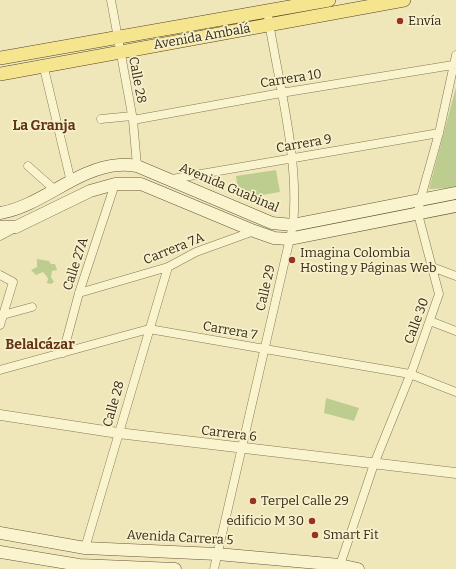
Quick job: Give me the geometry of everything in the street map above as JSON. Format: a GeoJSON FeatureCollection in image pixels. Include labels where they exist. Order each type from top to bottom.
{"type":"FeatureCollection","features":[{"type":"Feature","properties":{"kind":"main road","name":"Avenida Ambalá"},"geometry":{"type":"LineString","coordinates":[[0,58],[329,0]]}},
{"type":"Feature","properties":{"kind":"main road","name":"Avenida Ambalá"},"geometry":{"type":"LineString","coordinates":[[0,74],[43,64],[120,52],[400,0]]}},
{"type":"Feature","properties":{"kind":"main road","name":"Avenida Guabinal"},"geometry":{"type":"LineString","coordinates":[[0,213],[16,210],[71,182],[102,169],[119,165],[138,166],[172,179],[272,223],[293,225],[456,193]]}},
{"type":"Feature","properties":{"kind":"main road"},"geometry":{"type":"LineString","coordinates":[[0,228],[16,227],[90,191],[115,184],[141,184],[254,232],[274,238],[289,239],[456,206]]}},
{"type":"Feature","properties":{"kind":"main road","name":"Avenida Carrera 5"},"geometry":{"type":"LineString","coordinates":[[0,533],[85,548],[217,554],[340,565],[358,569]]}},
{"type":"Feature","properties":{"kind":"main road"},"geometry":{"type":"LineString","coordinates":[[0,552],[78,567],[167,569]]}},
{"type":"Feature","properties":{"kind":"street","name":"Calle 28"},"geometry":{"type":"LineString","coordinates":[[111,0],[132,118],[138,166]]}},
{"type":"Feature","properties":{"kind":"street","name":"Calle 29"},"geometry":{"type":"LineString","coordinates":[[214,569],[293,225],[295,203],[291,159],[267,10]]}},
{"type":"Feature","properties":{"kind":"street","name":"Calle 30"},"geometry":{"type":"LineString","coordinates":[[340,565],[374,464],[410,374],[439,294],[418,214],[420,201],[439,132],[456,55]]}},
{"type":"Feature","properties":{"kind":"street"},"geometry":{"type":"LineString","coordinates":[[43,64],[71,182]]}},
{"type":"Feature","properties":{"kind":"street","name":"Carrera 10"},"geometry":{"type":"LineString","coordinates":[[101,119],[132,118],[453,65]]}},
{"type":"Feature","properties":{"kind":"street","name":"Carrera 9"},"geometry":{"type":"LineString","coordinates":[[172,179],[439,132]]}},
{"type":"Feature","properties":{"kind":"street"},"geometry":{"type":"LineString","coordinates":[[28,166],[55,190]]}},
{"type":"Feature","properties":{"kind":"street","name":"Calle 27A"},"geometry":{"type":"LineString","coordinates":[[63,353],[79,293],[115,184]]}},
{"type":"Feature","properties":{"kind":"street"},"geometry":{"type":"LineString","coordinates":[[0,236],[16,227]]}},
{"type":"Feature","properties":{"kind":"street","name":"Carrera 7A"},"geometry":{"type":"LineString","coordinates":[[79,293],[168,267],[196,252],[254,232]]}},
{"type":"Feature","properties":{"kind":"street","name":"Calle 28"},"geometry":{"type":"LineString","coordinates":[[85,548],[168,267]]}},
{"type":"Feature","properties":{"kind":"street"},"geometry":{"type":"LineString","coordinates":[[432,267],[456,276]]}},
{"type":"Feature","properties":{"kind":"street"},"geometry":{"type":"LineString","coordinates":[[0,275],[13,282],[0,325]]}},
{"type":"Feature","properties":{"kind":"street"},"geometry":{"type":"LineString","coordinates":[[3,315],[32,307]]}},
{"type":"Feature","properties":{"kind":"street"},"geometry":{"type":"LineString","coordinates":[[430,321],[456,331]]}},
{"type":"Feature","properties":{"kind":"street","name":"Carrera 7"},"geometry":{"type":"LineString","coordinates":[[0,370],[149,329],[410,374],[456,392]]}},
{"type":"Feature","properties":{"kind":"street","name":"Carrera 6"},"geometry":{"type":"LineString","coordinates":[[0,415],[118,433],[242,449],[456,473]]}},
{"type":"Feature","properties":{"kind":"green space"},"geometry":{"type":"Polygon","coordinates":[[[456,87],[456,188],[429,189],[456,87]]]}},
{"type":"Feature","properties":{"kind":"green space"},"geometry":{"type":"Polygon","coordinates":[[[276,170],[280,192],[239,199],[236,176],[276,170]]]}},
{"type":"Feature","properties":{"kind":"green space"},"geometry":{"type":"Polygon","coordinates":[[[37,259],[49,261],[51,264],[55,264],[57,270],[52,271],[51,277],[54,282],[51,284],[47,283],[48,278],[43,272],[36,275],[31,270],[37,267],[37,259]]]}},
{"type":"Feature","properties":{"kind":"green space"},"geometry":{"type":"Polygon","coordinates":[[[326,398],[359,408],[354,421],[324,413],[326,398]]]}},
{"type":"Feature","properties":{"kind":"place","name":"Envía"},"geometry":{"type":"Point","coordinates":[400,21]}},
{"type":"Feature","properties":{"kind":"place","name":"Imagina Colombia Hosting y Páginas Web"},"geometry":{"type":"Point","coordinates":[292,260]}},
{"type":"Feature","properties":{"kind":"place","name":"Terpel Calle 29"},"geometry":{"type":"Point","coordinates":[253,501]}},
{"type":"Feature","properties":{"kind":"place","name":"edificio M 30"},"geometry":{"type":"Point","coordinates":[312,521]}},
{"type":"Feature","properties":{"kind":"place","name":"Smart Fit"},"geometry":{"type":"Point","coordinates":[315,535]}},
{"type":"Feature","properties":{"kind":"district","name":"La Granja"},"geometry":{"type":"Point","coordinates":[44,126]}},
{"type":"Feature","properties":{"kind":"district","name":"Belalcázar"},"geometry":{"type":"Point","coordinates":[40,345]}}]}
